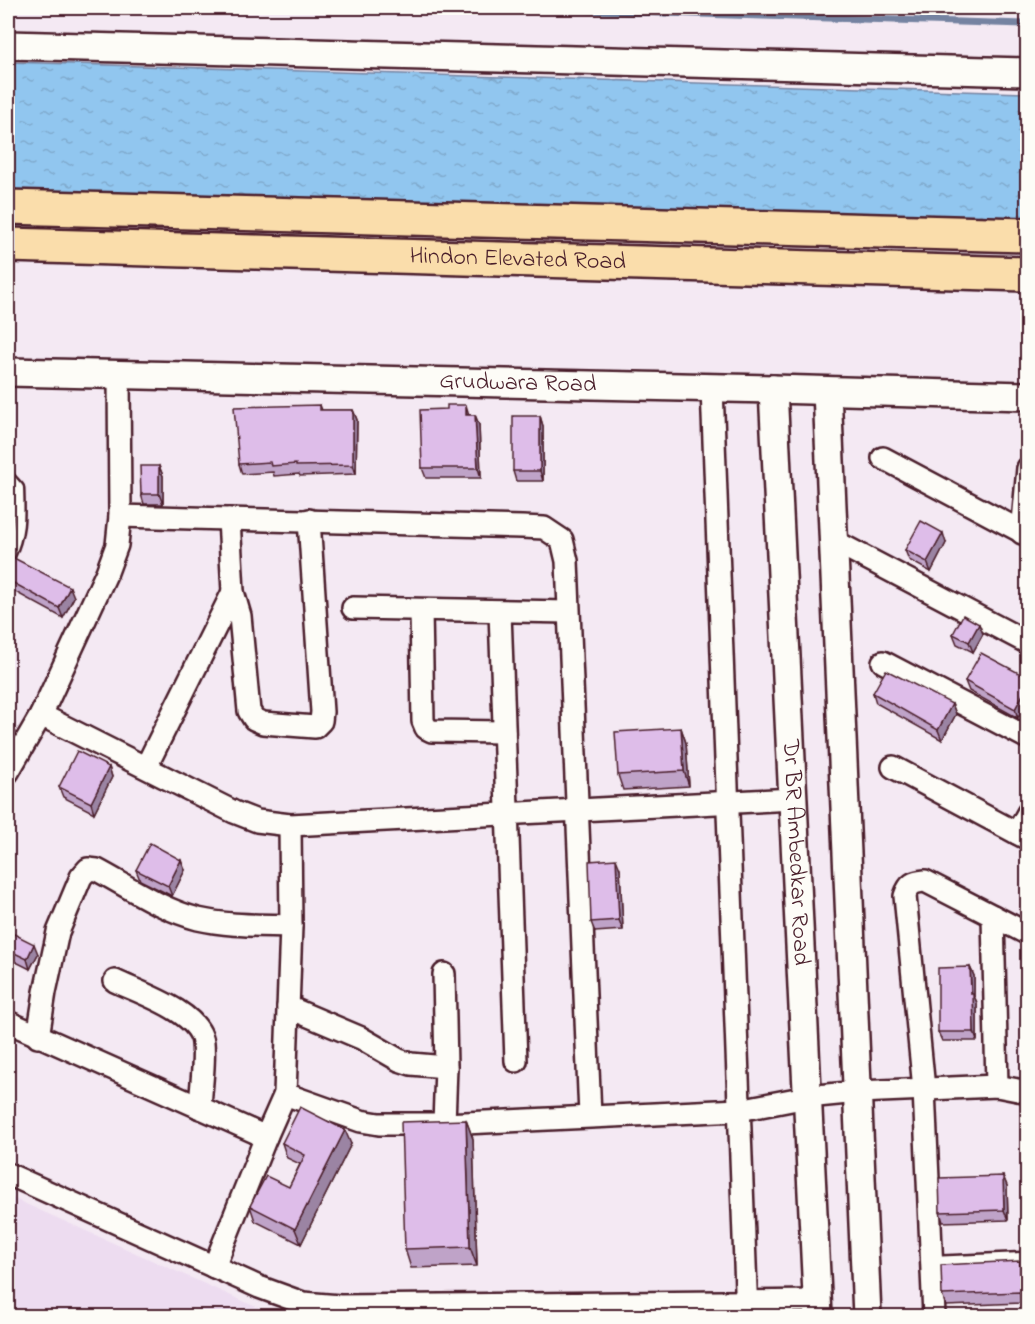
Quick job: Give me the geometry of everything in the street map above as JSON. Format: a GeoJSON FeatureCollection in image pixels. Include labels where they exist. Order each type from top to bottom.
{"type":"FeatureCollection","features":[{"type":"Feature","properties":{"kind":"highway","name":"Hindon Elevated Road"},"geometry":{"type":"LineString","coordinates":[[8,207],[1028,235]]}},
{"type":"Feature","properties":{"kind":"highway","name":"Hindon Elevated Road"},"geometry":{"type":"LineString","coordinates":[[8,245],[1028,274]]}},
{"type":"Feature","properties":{"kind":"street"},"geometry":{"type":"LineString","coordinates":[[8,45],[1028,72]]}},
{"type":"Feature","properties":{"kind":"street","name":"Grudwara Road"},"geometry":{"type":"LineString","coordinates":[[8,372],[1028,396]]}},
{"type":"Feature","properties":{"kind":"street"},"geometry":{"type":"LineString","coordinates":[[8,772],[41,715],[107,572],[117,545],[120,516],[119,375]]}},
{"type":"Feature","properties":{"kind":"street"},"geometry":{"type":"LineString","coordinates":[[711,388],[746,1309]]}},
{"type":"Feature","properties":{"kind":"street","name":"Dr BR Ambedkar Road"},"geometry":{"type":"LineString","coordinates":[[773,389],[817,1309]]}},
{"type":"Feature","properties":{"kind":"street","name":"Dr BR Ambedkar Road"},"geometry":{"type":"LineString","coordinates":[[827,391],[867,1317]]}},
{"type":"Feature","properties":{"kind":"street"},"geometry":{"type":"LineString","coordinates":[[883,458],[1025,534],[1028,468]]}},
{"type":"Feature","properties":{"kind":"street"},"geometry":{"type":"LineString","coordinates":[[120,516],[544,528],[562,540],[567,561],[590,1116]]}},
{"type":"Feature","properties":{"kind":"street"},"geometry":{"type":"LineString","coordinates":[[229,519],[233,592],[240,616],[249,711],[254,719],[263,723],[315,727],[321,721],[322,712],[309,520]]}},
{"type":"Feature","properties":{"kind":"street"},"geometry":{"type":"LineString","coordinates":[[834,541],[1028,643]]}},
{"type":"Feature","properties":{"kind":"street"},"geometry":{"type":"LineString","coordinates":[[146,767],[233,592]]}},
{"type":"Feature","properties":{"kind":"street"},"geometry":{"type":"LineString","coordinates":[[353,608],[568,612]]}},
{"type":"Feature","properties":{"kind":"street"},"geometry":{"type":"LineString","coordinates":[[421,610],[423,721],[426,728],[432,731],[504,732]]}},
{"type":"Feature","properties":{"kind":"street"},"geometry":{"type":"LineString","coordinates":[[500,612],[516,1061]]}},
{"type":"Feature","properties":{"kind":"street"},"geometry":{"type":"LineString","coordinates":[[883,662],[1028,738]]}},
{"type":"Feature","properties":{"kind":"street"},"geometry":{"type":"LineString","coordinates":[[41,715],[234,812],[257,821],[290,825],[793,799]]}},
{"type":"Feature","properties":{"kind":"street"},"geometry":{"type":"LineString","coordinates":[[893,767],[1022,836],[1028,813]]}},
{"type":"Feature","properties":{"kind":"street"},"geometry":{"type":"LineString","coordinates":[[214,1267],[285,1094],[291,926],[290,825]]}},
{"type":"Feature","properties":{"kind":"street"},"geometry":{"type":"LineString","coordinates":[[39,1037],[45,992],[58,932],[81,877],[88,869],[97,870],[173,910],[197,918],[227,924],[291,926]]}},
{"type":"Feature","properties":{"kind":"street"},"geometry":{"type":"LineString","coordinates":[[934,1317],[924,1089],[905,896],[908,887],[914,882],[925,881],[1028,934]]}},
{"type":"Feature","properties":{"kind":"street"},"geometry":{"type":"LineString","coordinates":[[993,916],[997,1086]]}},
{"type":"Feature","properties":{"kind":"street"},"geometry":{"type":"LineString","coordinates":[[444,974],[446,1067],[444,1124]]}},
{"type":"Feature","properties":{"kind":"street"},"geometry":{"type":"LineString","coordinates":[[115,981],[188,1017],[199,1029],[203,1041],[200,1107]]}},
{"type":"Feature","properties":{"kind":"street"},"geometry":{"type":"LineString","coordinates":[[288,1007],[361,1038],[399,1060],[411,1064],[446,1067]]}},
{"type":"Feature","properties":{"kind":"street"},"geometry":{"type":"LineString","coordinates":[[8,1022],[266,1137]]}},
{"type":"Feature","properties":{"kind":"street"},"geometry":{"type":"LineString","coordinates":[[285,1094],[361,1121],[379,1124],[444,1124],[739,1110],[807,1097],[858,1092],[997,1086],[1028,1092]]}},
{"type":"Feature","properties":{"kind":"street"},"geometry":{"type":"LineString","coordinates":[[8,1174],[259,1287],[300,1310],[340,1306],[603,1310],[817,1309]]}},
{"type":"Feature","properties":{"kind":"lane"},"geometry":{"type":"LineString","coordinates":[[8,477],[18,488],[19,525],[16,541],[8,558]]}},
{"type":"Feature","properties":{"kind":"lane"},"geometry":{"type":"LineString","coordinates":[[931,1262],[1022,1258]]}},
{"type":"Feature","properties":{"kind":"shaded area"},"geometry":{"type":"Polygon","coordinates":[[[8,1196],[272,1314],[271,1316],[8,1316],[8,1196]]]}},
{"type":"Feature","properties":{"kind":"water"},"geometry":{"type":"Polygon","coordinates":[[[8,62],[1027,93],[1027,237],[8,205],[8,62]]]}},
{"type":"Feature","properties":{"kind":"building"},"geometry":{"type":"Polygon","coordinates":[[[320,405],[320,410],[353,410],[353,465],[271,466],[270,462],[239,464],[234,407],[320,405]]]}},
{"type":"Feature","properties":{"kind":"building"},"geometry":{"type":"Polygon","coordinates":[[[447,405],[466,405],[466,415],[475,415],[478,468],[422,468],[420,410],[447,409],[447,405]]]}},
{"type":"Feature","properties":{"kind":"building"},"geometry":{"type":"Polygon","coordinates":[[[513,416],[540,416],[540,471],[513,471],[513,416]]]}},
{"type":"Feature","properties":{"kind":"building"},"geometry":{"type":"Polygon","coordinates":[[[140,466],[159,466],[159,494],[141,494],[140,466]]]}},
{"type":"Feature","properties":{"kind":"building"},"geometry":{"type":"Polygon","coordinates":[[[921,521],[943,533],[927,562],[905,550],[921,521]]]}},
{"type":"Feature","properties":{"kind":"building"},"geometry":{"type":"Polygon","coordinates":[[[8,555],[70,587],[59,608],[8,580],[8,555]]]}},
{"type":"Feature","properties":{"kind":"building"},"geometry":{"type":"Polygon","coordinates":[[[963,615],[979,624],[969,642],[953,634],[963,615]]]}},
{"type":"Feature","properties":{"kind":"building"},"geometry":{"type":"Polygon","coordinates":[[[981,653],[1028,678],[1028,685],[1015,709],[965,681],[981,653]]]}},
{"type":"Feature","properties":{"kind":"building"},"geometry":{"type":"Polygon","coordinates":[[[886,670],[952,704],[938,730],[873,693],[886,670]]]}},
{"type":"Feature","properties":{"kind":"building"},"geometry":{"type":"Polygon","coordinates":[[[681,728],[684,771],[618,775],[615,732],[681,728]]]}},
{"type":"Feature","properties":{"kind":"building"},"geometry":{"type":"Polygon","coordinates":[[[77,751],[109,767],[91,803],[59,787],[77,751]]]}},
{"type":"Feature","properties":{"kind":"building"},"geometry":{"type":"Polygon","coordinates":[[[150,843],[181,860],[168,886],[136,870],[150,843]]]}},
{"type":"Feature","properties":{"kind":"building"},"geometry":{"type":"Polygon","coordinates":[[[616,859],[619,920],[591,922],[589,861],[616,859]]]}},
{"type":"Feature","properties":{"kind":"building"},"geometry":{"type":"Polygon","coordinates":[[[8,931],[34,944],[27,959],[8,950],[8,931]]]}},
{"type":"Feature","properties":{"kind":"building"},"geometry":{"type":"Polygon","coordinates":[[[970,967],[974,1032],[938,1032],[938,968],[970,967]]]}},
{"type":"Feature","properties":{"kind":"building"},"geometry":{"type":"Polygon","coordinates":[[[300,1107],[345,1130],[295,1229],[250,1206],[266,1176],[289,1187],[305,1155],[282,1143],[300,1107]]]}},
{"type":"Feature","properties":{"kind":"building"},"geometry":{"type":"Polygon","coordinates":[[[466,1120],[470,1247],[405,1249],[401,1122],[466,1120]]]}},
{"type":"Feature","properties":{"kind":"building"},"geometry":{"type":"Polygon","coordinates":[[[1003,1176],[1004,1210],[940,1212],[939,1178],[1003,1176]]]}},
{"type":"Feature","properties":{"kind":"building"},"geometry":{"type":"Polygon","coordinates":[[[1020,1261],[1020,1274],[1028,1274],[1028,1317],[1022,1317],[1020,1292],[942,1295],[941,1265],[1020,1261]]]}},
{"type":"Feature","properties":{"kind":"waterway"},"geometry":{"type":"LineString","coordinates":[[505,8],[1028,24]]}}]}
